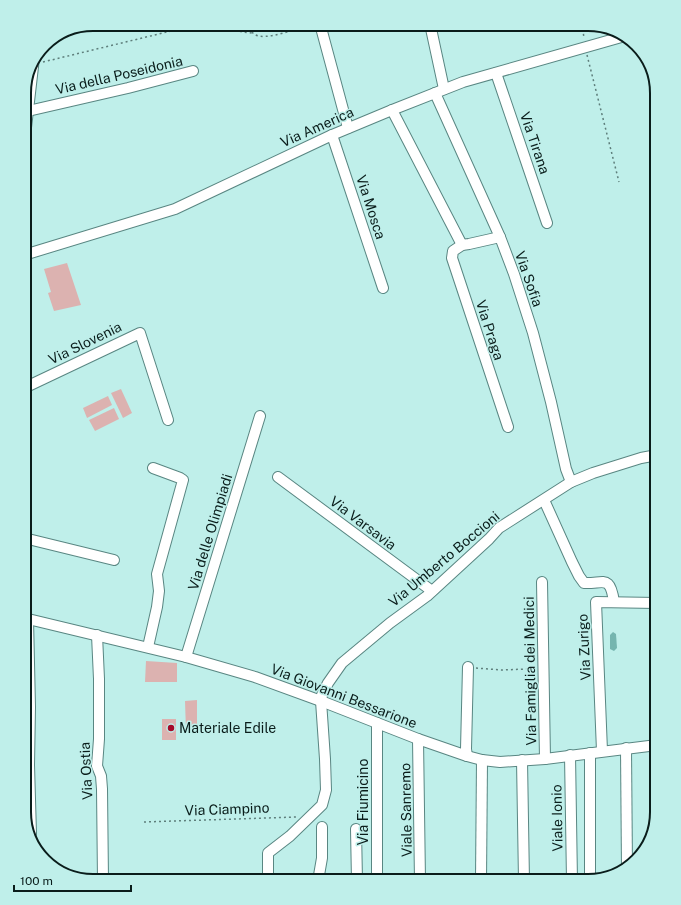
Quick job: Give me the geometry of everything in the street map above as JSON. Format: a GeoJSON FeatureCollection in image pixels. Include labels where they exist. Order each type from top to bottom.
{"type":"FeatureCollection","features":[{"type":"Feature","properties":{"kind":"street"},"geometry":{"type":"LineString","coordinates":[[322,31],[348,128]]}},
{"type":"Feature","properties":{"kind":"street","name":"Via Sofia"},"geometry":{"type":"LineString","coordinates":[[431,31],[439,91],[514,274],[551,402],[566,469],[571,482]]}},
{"type":"Feature","properties":{"kind":"street","name":"Via America"},"geometry":{"type":"LineString","coordinates":[[31,252],[175,209],[332,135],[463,82],[618,38]]}},
{"type":"Feature","properties":{"kind":"street","name":"Via della Poseidonia"},"geometry":{"type":"LineString","coordinates":[[31,110],[193,71]]}},
{"type":"Feature","properties":{"kind":"street","name":"Via Tirana"},"geometry":{"type":"LineString","coordinates":[[496,73],[547,223]]}},
{"type":"Feature","properties":{"kind":"street"},"geometry":{"type":"LineString","coordinates":[[392,110],[462,245],[500,237]]}},
{"type":"Feature","properties":{"kind":"street","name":"Via Mosca"},"geometry":{"type":"LineString","coordinates":[[332,135],[383,288]]}},
{"type":"Feature","properties":{"kind":"street","name":"Via Praga"},"geometry":{"type":"LineString","coordinates":[[462,245],[453,252],[452,258],[508,427]]}},
{"type":"Feature","properties":{"kind":"street","name":"Via Slovenia"},"geometry":{"type":"LineString","coordinates":[[31,385],[140,332],[168,420]]}},
{"type":"Feature","properties":{"kind":"street","name":"Via delle Olimpiadi"},"geometry":{"type":"LineString","coordinates":[[186,657],[260,416]]}},
{"type":"Feature","properties":{"kind":"street","name":"Via Umberto Boccioni"},"geometry":{"type":"LineString","coordinates":[[321,701],[322,695],[328,683],[342,663],[390,623],[432,591],[499,528],[571,482],[593,472],[641,458],[650,457]]}},
{"type":"Feature","properties":{"kind":"street"},"geometry":{"type":"LineString","coordinates":[[148,648],[159,591],[157,574],[183,480],[153,468]]}},
{"type":"Feature","properties":{"kind":"street","name":"Via Varsavia"},"geometry":{"type":"LineString","coordinates":[[278,477],[432,591]]}},
{"type":"Feature","properties":{"kind":"street"},"geometry":{"type":"LineString","coordinates":[[544,500],[579,576],[584,583],[603,582],[609,584],[614,602]]}},
{"type":"Feature","properties":{"kind":"street"},"geometry":{"type":"LineString","coordinates":[[31,540],[114,560]]}},
{"type":"Feature","properties":{"kind":"street","name":"Via Famiglia dei Medici"},"geometry":{"type":"LineString","coordinates":[[542,582],[545,759]]}},
{"type":"Feature","properties":{"kind":"street","name":"Via Zurigo"},"geometry":{"type":"LineString","coordinates":[[602,752],[596,602],[650,603]]}},
{"type":"Feature","properties":{"kind":"street","name":"Via Giovanni Bessarione"},"geometry":{"type":"LineString","coordinates":[[31,619],[186,657],[255,677],[418,739],[482,760],[500,762],[545,759],[650,746]]}},
{"type":"Feature","properties":{"kind":"street","name":"Via Ostia"},"geometry":{"type":"LineString","coordinates":[[97,635],[99,679],[99,739],[97,766],[101,776],[102,789],[103,874]]}},
{"type":"Feature","properties":{"kind":"street"},"geometry":{"type":"LineString","coordinates":[[467,756],[468,667]]}},
{"type":"Feature","properties":{"kind":"street"},"geometry":{"type":"LineString","coordinates":[[319,874],[322,858],[322,805],[326,790],[326,760],[321,701]]}},
{"type":"Feature","properties":{"kind":"street","name":"Via Fiumicino"},"geometry":{"type":"LineString","coordinates":[[377,723],[377,874]]}},
{"type":"Feature","properties":{"kind":"street","name":"Viale Sanremo"},"geometry":{"type":"LineString","coordinates":[[418,739],[420,874]]}},
{"type":"Feature","properties":{"kind":"street"},"geometry":{"type":"LineString","coordinates":[[626,748],[626,861]]}},
{"type":"Feature","properties":{"kind":"street"},"geometry":{"type":"LineString","coordinates":[[590,753],[590,874]]}},
{"type":"Feature","properties":{"kind":"street","name":"Viale Ionio"},"geometry":{"type":"LineString","coordinates":[[570,755],[572,874]]}},
{"type":"Feature","properties":{"kind":"street"},"geometry":{"type":"LineString","coordinates":[[481,874],[482,760]]}},
{"type":"Feature","properties":{"kind":"street"},"geometry":{"type":"LineString","coordinates":[[522,760],[524,874]]}},
{"type":"Feature","properties":{"kind":"street"},"geometry":{"type":"LineString","coordinates":[[268,874],[268,852],[290,836],[322,805]]}},
{"type":"Feature","properties":{"kind":"street"},"geometry":{"type":"LineString","coordinates":[[311,817],[322,827]]}},
{"type":"Feature","properties":{"kind":"street"},"geometry":{"type":"LineString","coordinates":[[356,829],[357,874]]}},
{"type":"Feature","properties":{"kind":"path"},"geometry":{"type":"LineString","coordinates":[[41,59],[169,31]]}},
{"type":"Feature","properties":{"kind":"path"},"geometry":{"type":"LineString","coordinates":[[236,31],[252,33],[259,37],[270,36],[287,31]]}},
{"type":"Feature","properties":{"kind":"path"},"geometry":{"type":"LineString","coordinates":[[583,31],[585,48],[619,182]]}},
{"type":"Feature","properties":{"kind":"path"},"geometry":{"type":"LineString","coordinates":[[468,667],[502,670],[527,669],[544,672]]}},
{"type":"Feature","properties":{"kind":"path","name":"Via Ciampino"},"geometry":{"type":"LineString","coordinates":[[144,822],[295,817]]}},
{"type":"Feature","properties":{"kind":"water"},"geometry":{"type":"Polygon","coordinates":[[[613,632],[616,634],[617,648],[614,651],[610,649],[610,635],[613,632]]]}},
{"type":"Feature","properties":{"kind":"building"},"geometry":{"type":"Polygon","coordinates":[[[67,263],[81,305],[54,311],[48,293],[51,292],[44,269],[67,263]]]}},
{"type":"Feature","properties":{"kind":"building"},"geometry":{"type":"Polygon","coordinates":[[[121,389],[132,413],[123,418],[111,393],[121,389]]]}},
{"type":"Feature","properties":{"kind":"building"},"geometry":{"type":"Polygon","coordinates":[[[108,396],[112,405],[87,418],[83,408],[108,396]]]}},
{"type":"Feature","properties":{"kind":"building"},"geometry":{"type":"Polygon","coordinates":[[[114,408],[119,419],[95,431],[89,420],[114,408]]]}},
{"type":"Feature","properties":{"kind":"building"},"geometry":{"type":"Polygon","coordinates":[[[146,661],[177,663],[177,682],[145,682],[146,661]]]}},
{"type":"Feature","properties":{"kind":"building"},"geometry":{"type":"Polygon","coordinates":[[[197,700],[197,731],[186,731],[185,701],[197,700]]]}},
{"type":"Feature","properties":{"kind":"building"},"geometry":{"type":"Polygon","coordinates":[[[162,719],[176,719],[176,740],[162,740],[162,719]]]}},
{"type":"Feature","properties":{"kind":"place","name":"Materiale Edile"},"geometry":{"type":"Point","coordinates":[171,728]}}]}
